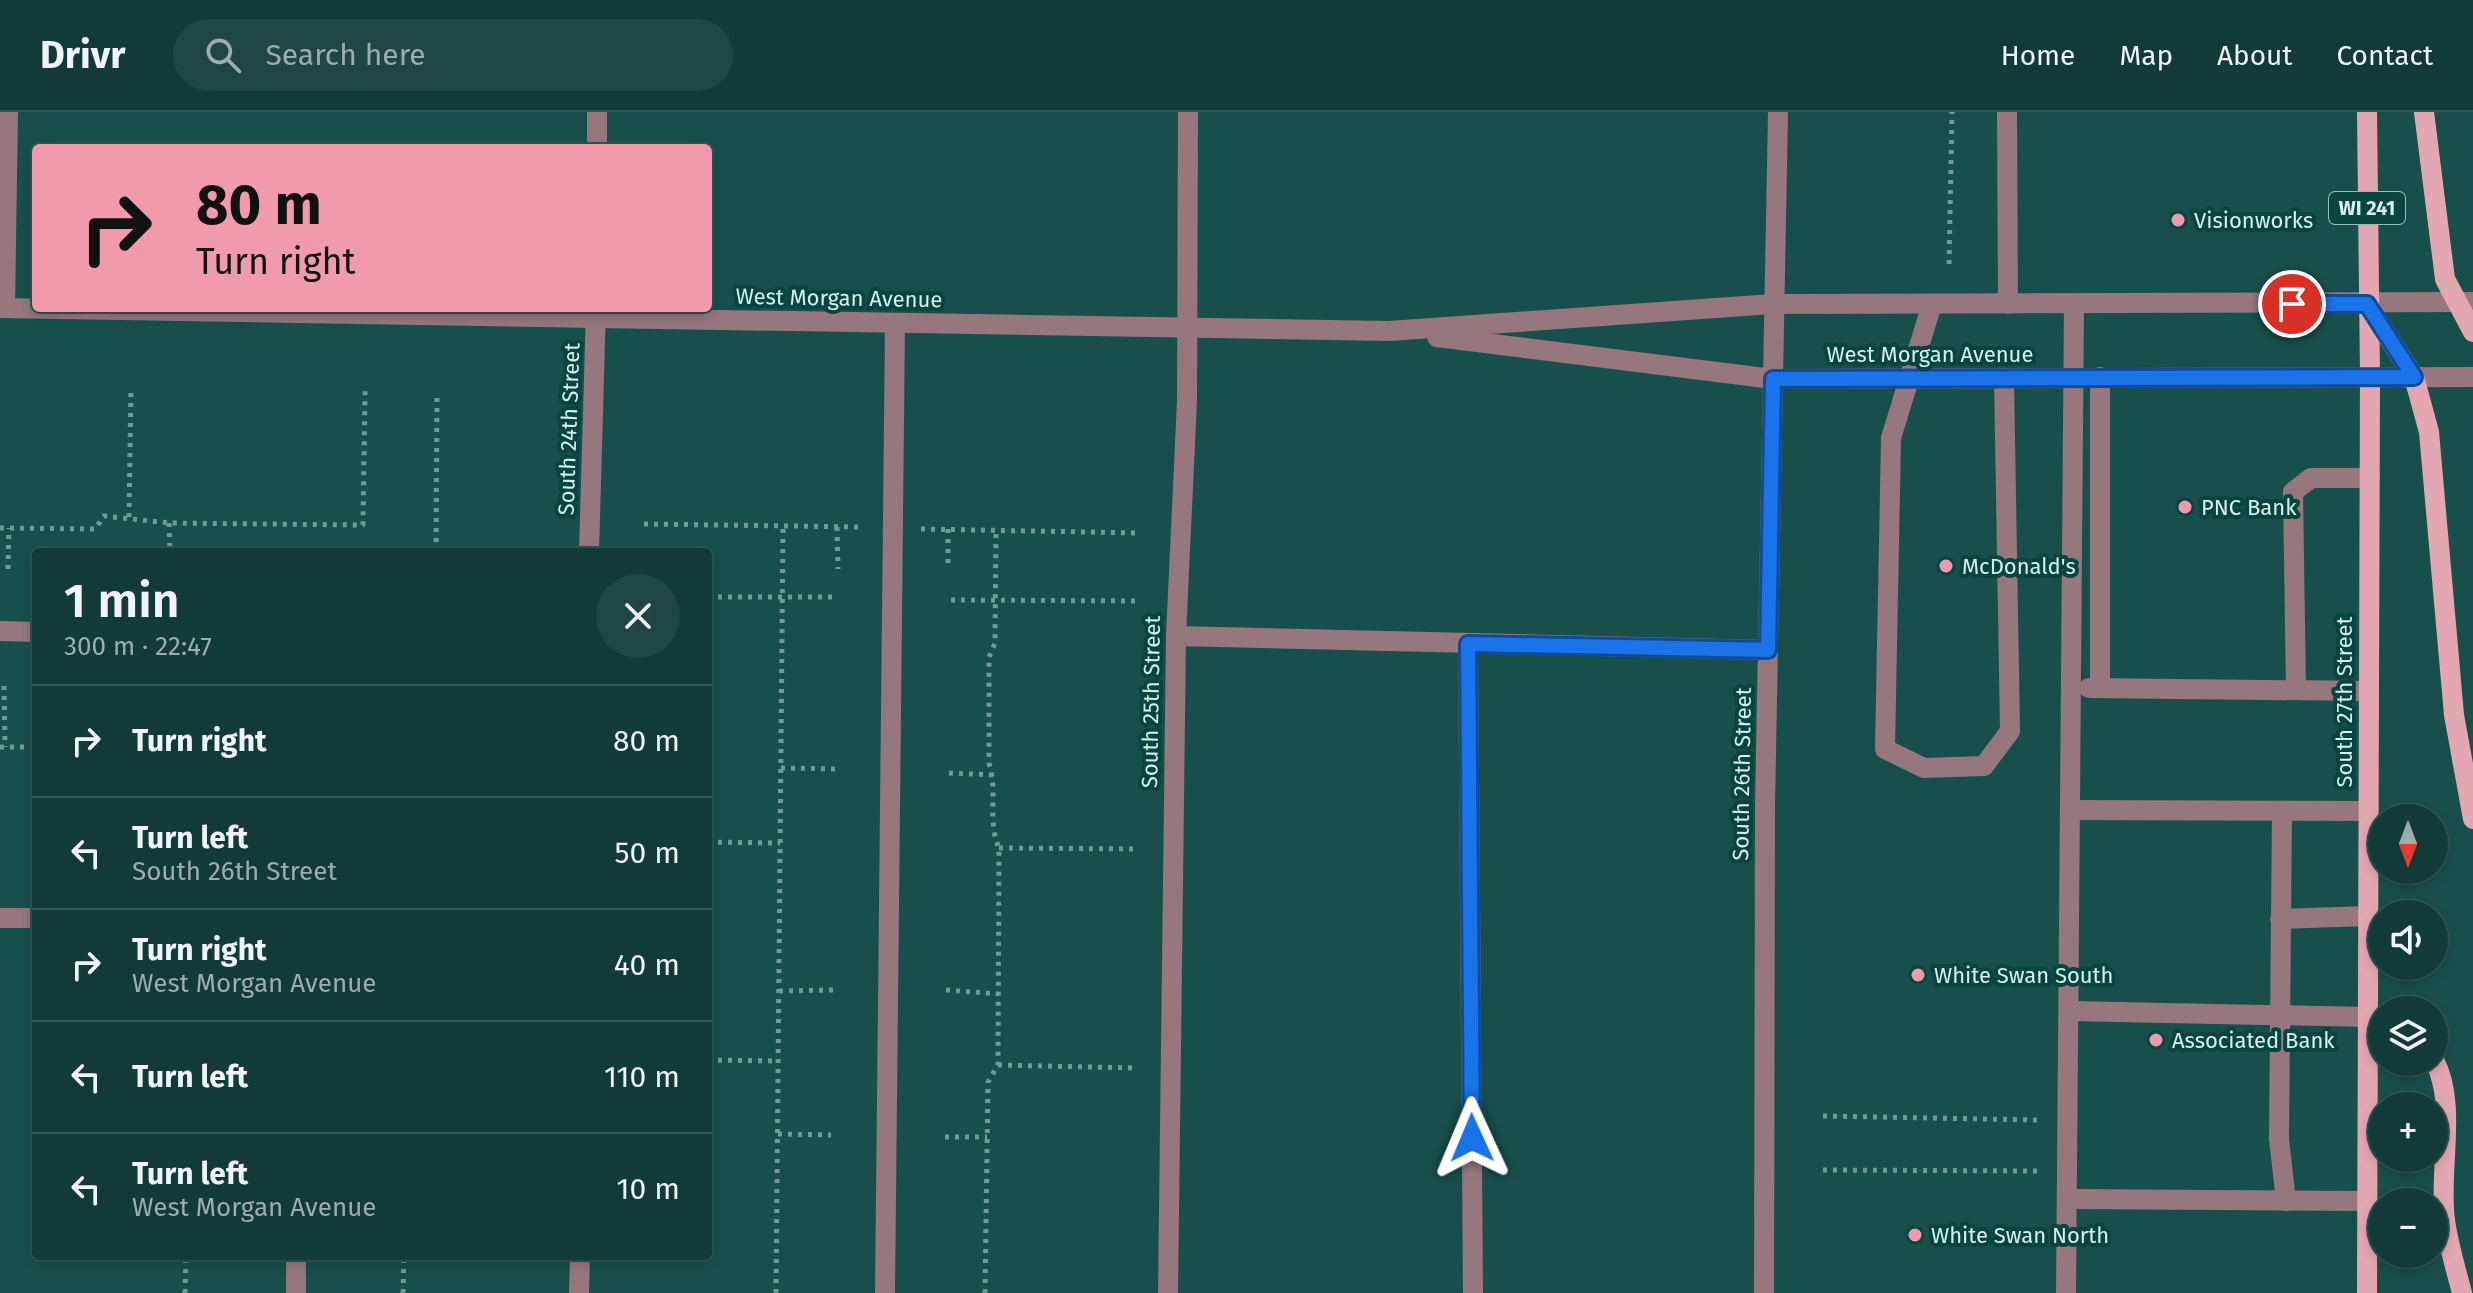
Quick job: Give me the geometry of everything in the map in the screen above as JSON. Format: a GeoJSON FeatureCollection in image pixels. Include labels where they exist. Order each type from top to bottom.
{"type":"FeatureCollection","features":[{"type":"Feature","properties":{"kind":"main road","name":"South 27th Street"},"geometry":{"type":"LineString","coordinates":[[2367,112],[2370,376],[2368,804]]}},
{"type":"Feature","properties":{"kind":"main road"},"geometry":{"type":"LineString","coordinates":[[2424,112],[2437,236],[2445,279],[2464,302],[2473,332]]}},
{"type":"Feature","properties":{"kind":"main road"},"geometry":{"type":"LineString","coordinates":[[2367,304],[2414,377],[2429,432],[2454,715],[2473,819]]}},
{"type":"Feature","properties":{"kind":"main road","name":"South 27th Street"},"geometry":{"type":"LineString","coordinates":[[2368,1188],[2373,1076]]}},
{"type":"Feature","properties":{"kind":"main road"},"geometry":{"type":"LineString","coordinates":[[2441,1076],[2446,1130],[2445,1219],[2462,1293]]}},
{"type":"Feature","properties":{"kind":"main road","name":"South 27th Street"},"geometry":{"type":"LineString","coordinates":[[2367,1293],[2368,1201]]}},
{"type":"Feature","properties":{"kind":"street"},"geometry":{"type":"LineString","coordinates":[[3,308],[8,112]]}},
{"type":"Feature","properties":{"kind":"street"},"geometry":{"type":"LineString","coordinates":[[597,112],[597,144]]}},
{"type":"Feature","properties":{"kind":"street","name":"South 25th Street"},"geometry":{"type":"LineString","coordinates":[[1168,1293],[1176,636],[1188,328],[1188,112]]}},
{"type":"Feature","properties":{"kind":"street","name":"South 26th Street"},"geometry":{"type":"LineString","coordinates":[[1764,1293],[1768,650],[1778,112]]}},
{"type":"Feature","properties":{"kind":"street"},"geometry":{"type":"LineString","coordinates":[[2007,112],[2008,304]]}},
{"type":"Feature","properties":{"kind":"street","name":"West Morgan Avenue"},"geometry":{"type":"LineString","coordinates":[[477,312],[1389,331],[1773,304],[2464,302]]}},
{"type":"Feature","properties":{"kind":"street"},"geometry":{"type":"LineString","coordinates":[[1932,304],[1891,438],[1885,749],[1924,768],[1984,766],[2010,731],[2004,378]]}},
{"type":"Feature","properties":{"kind":"street"},"geometry":{"type":"LineString","coordinates":[[2066,1293],[2074,304]]}},
{"type":"Feature","properties":{"kind":"street","name":"West Morgan Avenue"},"geometry":{"type":"LineString","coordinates":[[3,308],[32,308]]}},
{"type":"Feature","properties":{"kind":"street","name":"South 24th Street"},"geometry":{"type":"LineString","coordinates":[[589,548],[596,313]]}},
{"type":"Feature","properties":{"kind":"street"},"geometry":{"type":"LineString","coordinates":[[885,1293],[895,323]]}},
{"type":"Feature","properties":{"kind":"street","name":"West Morgan Avenue"},"geometry":{"type":"LineString","coordinates":[[1389,331],[1773,379],[2473,377]]}},
{"type":"Feature","properties":{"kind":"street"},"geometry":{"type":"LineString","coordinates":[[2100,377],[2100,688]]}},
{"type":"Feature","properties":{"kind":"street"},"geometry":{"type":"LineString","coordinates":[[2296,690],[2293,492],[2311,478],[2370,478]]}},
{"type":"Feature","properties":{"kind":"street"},"geometry":{"type":"LineString","coordinates":[[0,631],[32,632]]}},
{"type":"Feature","properties":{"kind":"street"},"geometry":{"type":"LineString","coordinates":[[1176,636],[1768,650]]}},
{"type":"Feature","properties":{"kind":"street"},"geometry":{"type":"LineString","coordinates":[[1468,644],[1473,1293]]}},
{"type":"Feature","properties":{"kind":"street"},"geometry":{"type":"LineString","coordinates":[[2072,687],[2369,691]]}},
{"type":"Feature","properties":{"kind":"street"},"geometry":{"type":"LineString","coordinates":[[2071,810],[2368,811]]}},
{"type":"Feature","properties":{"kind":"street"},"geometry":{"type":"LineString","coordinates":[[2282,811],[2279,1139],[2286,1201]]}},
{"type":"Feature","properties":{"kind":"street"},"geometry":{"type":"LineString","coordinates":[[2280,919],[2368,916]]}},
{"type":"Feature","properties":{"kind":"street"},"geometry":{"type":"LineString","coordinates":[[0,918],[32,918]]}},
{"type":"Feature","properties":{"kind":"street"},"geometry":{"type":"LineString","coordinates":[[2069,1011],[2368,1017]]}},
{"type":"Feature","properties":{"kind":"street"},"geometry":{"type":"LineString","coordinates":[[2067,1199],[2368,1201]]}},
{"type":"Feature","properties":{"kind":"street"},"geometry":{"type":"LineString","coordinates":[[296,1260],[296,1293]]}},
{"type":"Feature","properties":{"kind":"street"},"geometry":{"type":"LineString","coordinates":[[579,1293],[580,1260]]}},
{"type":"Feature","properties":{"kind":"path"},"geometry":{"type":"LineString","coordinates":[[1949,264],[1952,112]]}},
{"type":"Feature","properties":{"kind":"path"},"geometry":{"type":"LineString","coordinates":[[129,517],[131,387]]}},
{"type":"Feature","properties":{"kind":"path"},"geometry":{"type":"LineString","coordinates":[[0,528],[95,529],[104,516],[169,523],[363,525],[365,391]]}},
{"type":"Feature","properties":{"kind":"path"},"geometry":{"type":"LineString","coordinates":[[436,548],[437,393]]}},
{"type":"Feature","properties":{"kind":"path"},"geometry":{"type":"LineString","coordinates":[[169,523],[170,548]]}},
{"type":"Feature","properties":{"kind":"path"},"geometry":{"type":"LineString","coordinates":[[644,524],[862,527]]}},
{"type":"Feature","properties":{"kind":"path"},"geometry":{"type":"LineString","coordinates":[[776,1293],[783,527]]}},
{"type":"Feature","properties":{"kind":"path"},"geometry":{"type":"LineString","coordinates":[[837,527],[838,569]]}},
{"type":"Feature","properties":{"kind":"path"},"geometry":{"type":"LineString","coordinates":[[8,569],[9,528]]}},
{"type":"Feature","properties":{"kind":"path"},"geometry":{"type":"LineString","coordinates":[[893,529],[1141,533]]}},
{"type":"Feature","properties":{"kind":"path"},"geometry":{"type":"LineString","coordinates":[[948,529],[948,569]]}},
{"type":"Feature","properties":{"kind":"path"},"geometry":{"type":"LineString","coordinates":[[985,1293],[988,1082],[998,1065],[999,848],[992,834],[993,775],[989,763],[989,657],[995,643],[996,530]]}},
{"type":"Feature","properties":{"kind":"path"},"geometry":{"type":"LineString","coordinates":[[712,597],[834,597]]}},
{"type":"Feature","properties":{"kind":"path"},"geometry":{"type":"LineString","coordinates":[[951,600],[1141,601]]}},
{"type":"Feature","properties":{"kind":"path"},"geometry":{"type":"LineString","coordinates":[[4,686],[2,747],[32,747]]}},
{"type":"Feature","properties":{"kind":"path"},"geometry":{"type":"LineString","coordinates":[[781,768],[836,769]]}},
{"type":"Feature","properties":{"kind":"path"},"geometry":{"type":"LineString","coordinates":[[949,773],[993,775]]}},
{"type":"Feature","properties":{"kind":"path"},"geometry":{"type":"LineString","coordinates":[[712,842],[780,843]]}},
{"type":"Feature","properties":{"kind":"path"},"geometry":{"type":"LineString","coordinates":[[999,848],[1139,849]]}},
{"type":"Feature","properties":{"kind":"path"},"geometry":{"type":"LineString","coordinates":[[779,991],[833,990]]}},
{"type":"Feature","properties":{"kind":"path"},"geometry":{"type":"LineString","coordinates":[[946,990],[998,994]]}},
{"type":"Feature","properties":{"kind":"path"},"geometry":{"type":"LineString","coordinates":[[712,1060],[778,1061]]}},
{"type":"Feature","properties":{"kind":"path"},"geometry":{"type":"LineString","coordinates":[[998,1065],[1137,1068]]}},
{"type":"Feature","properties":{"kind":"path"},"geometry":{"type":"LineString","coordinates":[[1823,1116],[2068,1120]]}},
{"type":"Feature","properties":{"kind":"path"},"geometry":{"type":"LineString","coordinates":[[778,1134],[831,1135]]}},
{"type":"Feature","properties":{"kind":"path"},"geometry":{"type":"LineString","coordinates":[[945,1137],[987,1137]]}},
{"type":"Feature","properties":{"kind":"path"},"geometry":{"type":"LineString","coordinates":[[1823,1170],[2067,1171]]}},
{"type":"Feature","properties":{"kind":"path"},"geometry":{"type":"LineString","coordinates":[[185,1293],[186,1260]]}},
{"type":"Feature","properties":{"kind":"path"},"geometry":{"type":"LineString","coordinates":[[403,1293],[404,1260]]}},
{"type":"Feature","properties":{"kind":"place","name":"Visionworks"},"geometry":{"type":"Point","coordinates":[2178,220]}},
{"type":"Feature","properties":{"kind":"place","name":"PNC Bank"},"geometry":{"type":"Point","coordinates":[2185,507]}},
{"type":"Feature","properties":{"kind":"place","name":"McDonald's"},"geometry":{"type":"Point","coordinates":[1946,566]}},
{"type":"Feature","properties":{"kind":"place","name":"White Swan South"},"geometry":{"type":"Point","coordinates":[1918,975]}},
{"type":"Feature","properties":{"kind":"place","name":"Associated Bank"},"geometry":{"type":"Point","coordinates":[2156,1040]}},
{"type":"Feature","properties":{"kind":"place","name":"White Swan North"},"geometry":{"type":"Point","coordinates":[1915,1235]}},
{"type":"Feature","properties":{"kind":"route"},"geometry":{"type":"LineString","coordinates":[[1472,1138],[1468,644],[1768,650],[1773,379],[2414,377],[2367,304],[2292,304]]}}]}
